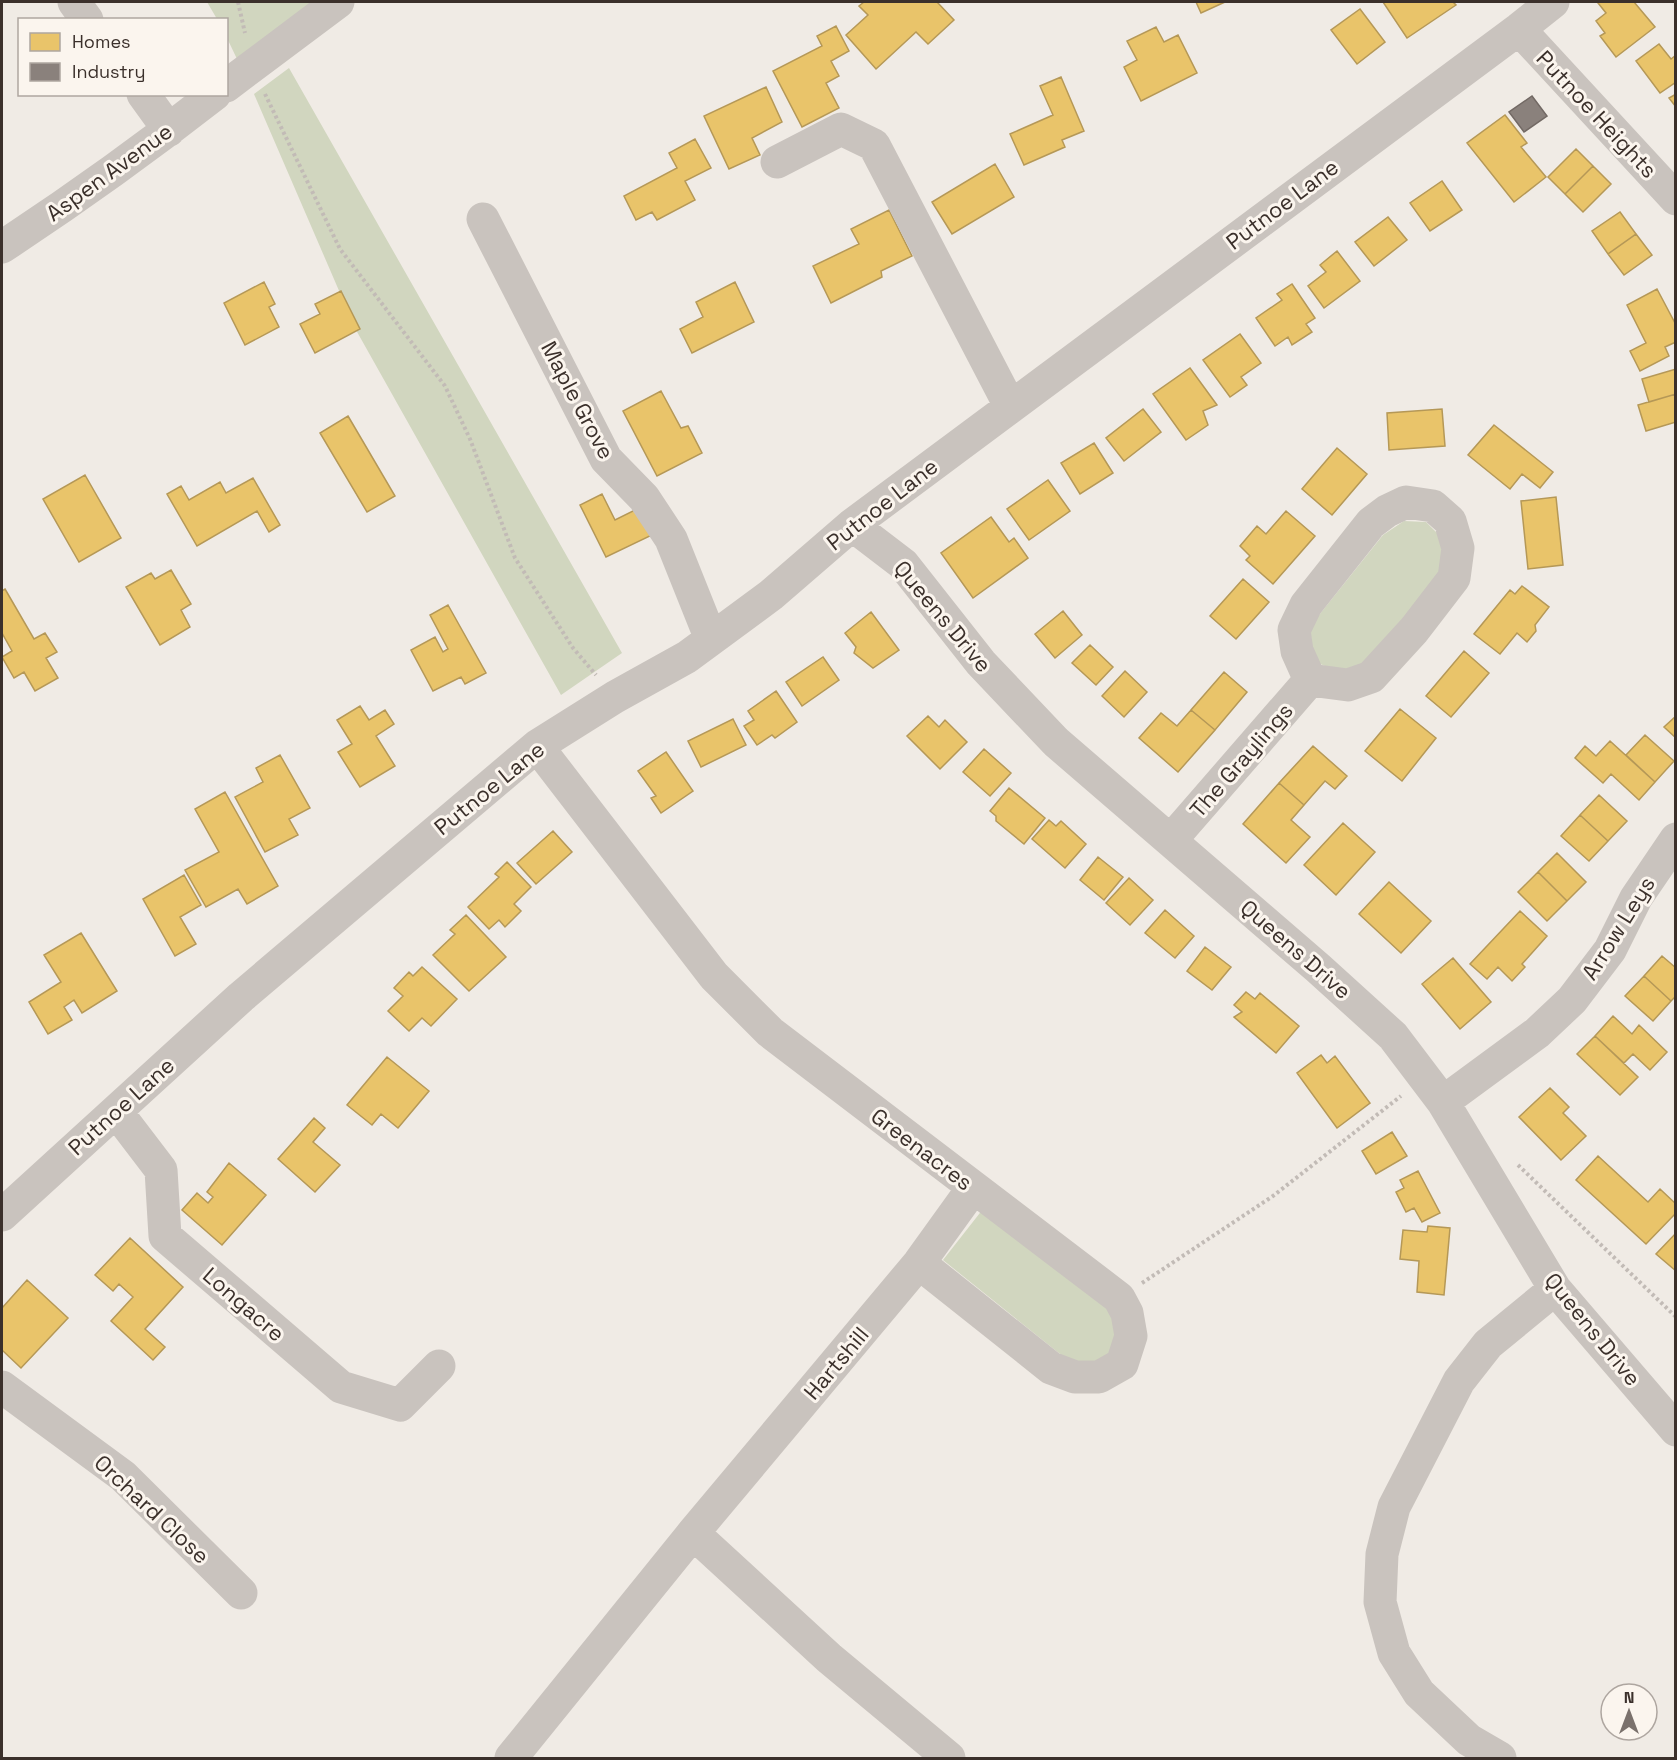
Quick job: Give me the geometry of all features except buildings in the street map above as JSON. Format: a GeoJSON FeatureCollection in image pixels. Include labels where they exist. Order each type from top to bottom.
{"type":"FeatureCollection","features":[{"type":"Feature","properties":{"kind":"street"},"geometry":{"type":"LineString","coordinates":[[74,2],[86,18]]}},
{"type":"Feature","properties":{"kind":"street"},"geometry":{"type":"LineString","coordinates":[[239,76],[338,2]]}},
{"type":"Feature","properties":{"kind":"street","name":"Putnoe Lane"},"geometry":{"type":"LineString","coordinates":[[2,1215],[241,997],[537,746],[615,696],[687,657],[771,595],[852,525],[1553,2]]}},
{"type":"Feature","properties":{"kind":"street","name":"Putnoe Heights"},"geometry":{"type":"LineString","coordinates":[[1519,29],[1676,199]]}},
{"type":"Feature","properties":{"kind":"street"},"geometry":{"type":"LineString","coordinates":[[144,96],[169,130]]}},
{"type":"Feature","properties":{"kind":"street","name":"Aspen Avenue"},"geometry":{"type":"LineString","coordinates":[[2,247],[169,130],[212,96]]}},
{"type":"Feature","properties":{"kind":"street"},"geometry":{"type":"LineString","coordinates":[[777,162],[841,129],[874,145],[1010,406]]}},
{"type":"Feature","properties":{"kind":"street","name":"Maple Grove"},"geometry":{"type":"LineString","coordinates":[[483,219],[606,459],[644,498],[671,539],[711,639]]}},
{"type":"Feature","properties":{"kind":"street"},"geometry":{"type":"LineString","coordinates":[[1406,502],[1433,506],[1450,521],[1458,548],[1454,578],[1414,630],[1371,677],[1347,686],[1310,680],[1297,651],[1294,630],[1306,605],[1371,523],[1387,511],[1406,502]]}},
{"type":"Feature","properties":{"kind":"street","name":"Queens Drive"},"geometry":{"type":"LineString","coordinates":[[852,525],[903,564],[981,663],[1056,742],[1172,840],[1393,1036],[1435,1090],[1555,1288],[1670,1413]]}},
{"type":"Feature","properties":{"kind":"street","name":"The Graylings"},"geometry":{"type":"LineString","coordinates":[[1172,840],[1310,680]]}},
{"type":"Feature","properties":{"kind":"street","name":"Greenacres"},"geometry":{"type":"LineString","coordinates":[[537,746],[714,976],[770,1032],[1119,1298]]}},
{"type":"Feature","properties":{"kind":"street","name":"Arrow Leys"},"geometry":{"type":"LineString","coordinates":[[1435,1090],[1537,1033],[1572,1000],[1610,950],[1636,898],[1676,839]]}},
{"type":"Feature","properties":{"kind":"street","name":"Longacre"},"geometry":{"type":"LineString","coordinates":[[116,1111],[161,1170],[165,1236],[341,1387],[400,1405],[439,1366]]}},
{"type":"Feature","properties":{"kind":"street","name":"Hartshill"},"geometry":{"type":"LineString","coordinates":[[511,1758],[693,1533],[919,1263],[973,1188]]}},
{"type":"Feature","properties":{"kind":"street"},"geometry":{"type":"LineString","coordinates":[[919,1263],[1051,1368],[1075,1377],[1099,1377],[1122,1364],[1131,1336],[1127,1313],[1119,1298]]}},
{"type":"Feature","properties":{"kind":"street"},"geometry":{"type":"LineString","coordinates":[[1500,1758],[1469,1740],[1419,1693],[1394,1653],[1380,1602],[1382,1554],[1394,1507],[1459,1381],[1488,1344],[1555,1288]]}},
{"type":"Feature","properties":{"kind":"street","name":"Orchard Close"},"geometry":{"type":"LineString","coordinates":[[2,1387],[123,1476],[241,1593]]}},
{"type":"Feature","properties":{"kind":"street"},"geometry":{"type":"LineString","coordinates":[[693,1533],[829,1658],[950,1758]]}},
{"type":"Feature","properties":{"kind":"path"},"geometry":{"type":"LineString","coordinates":[[239,76],[340,249],[445,386],[470,439],[515,558],[573,648],[615,696]]}},
{"type":"Feature","properties":{"kind":"path"},"geometry":{"type":"LineString","coordinates":[[1119,1298],[1435,1090]]}},
{"type":"Feature","properties":{"kind":"path"},"geometry":{"type":"LineString","coordinates":[[1517,1164],[1676,1317]]}},
{"type":"Feature","properties":{"kind":"green space"},"geometry":{"type":"Polygon","coordinates":[[[207,2],[317,2],[237,59],[228,40],[228,18],[216,18],[207,2]]]}},
{"type":"Feature","properties":{"kind":"green space"},"geometry":{"type":"Polygon","coordinates":[[[289,68],[622,653],[561,695],[356,330],[254,94],[289,68]]]}},
{"type":"Feature","properties":{"kind":"green space"},"geometry":{"type":"Polygon","coordinates":[[[1404,521],[1426,522],[1445,541],[1440,576],[1368,663],[1340,673],[1314,661],[1310,628],[1383,535],[1404,521]]]}},
{"type":"Feature","properties":{"kind":"green space"},"geometry":{"type":"Polygon","coordinates":[[[983,1209],[1108,1303],[1119,1320],[1110,1358],[1092,1365],[1070,1362],[943,1260],[983,1209]]]}}]}
